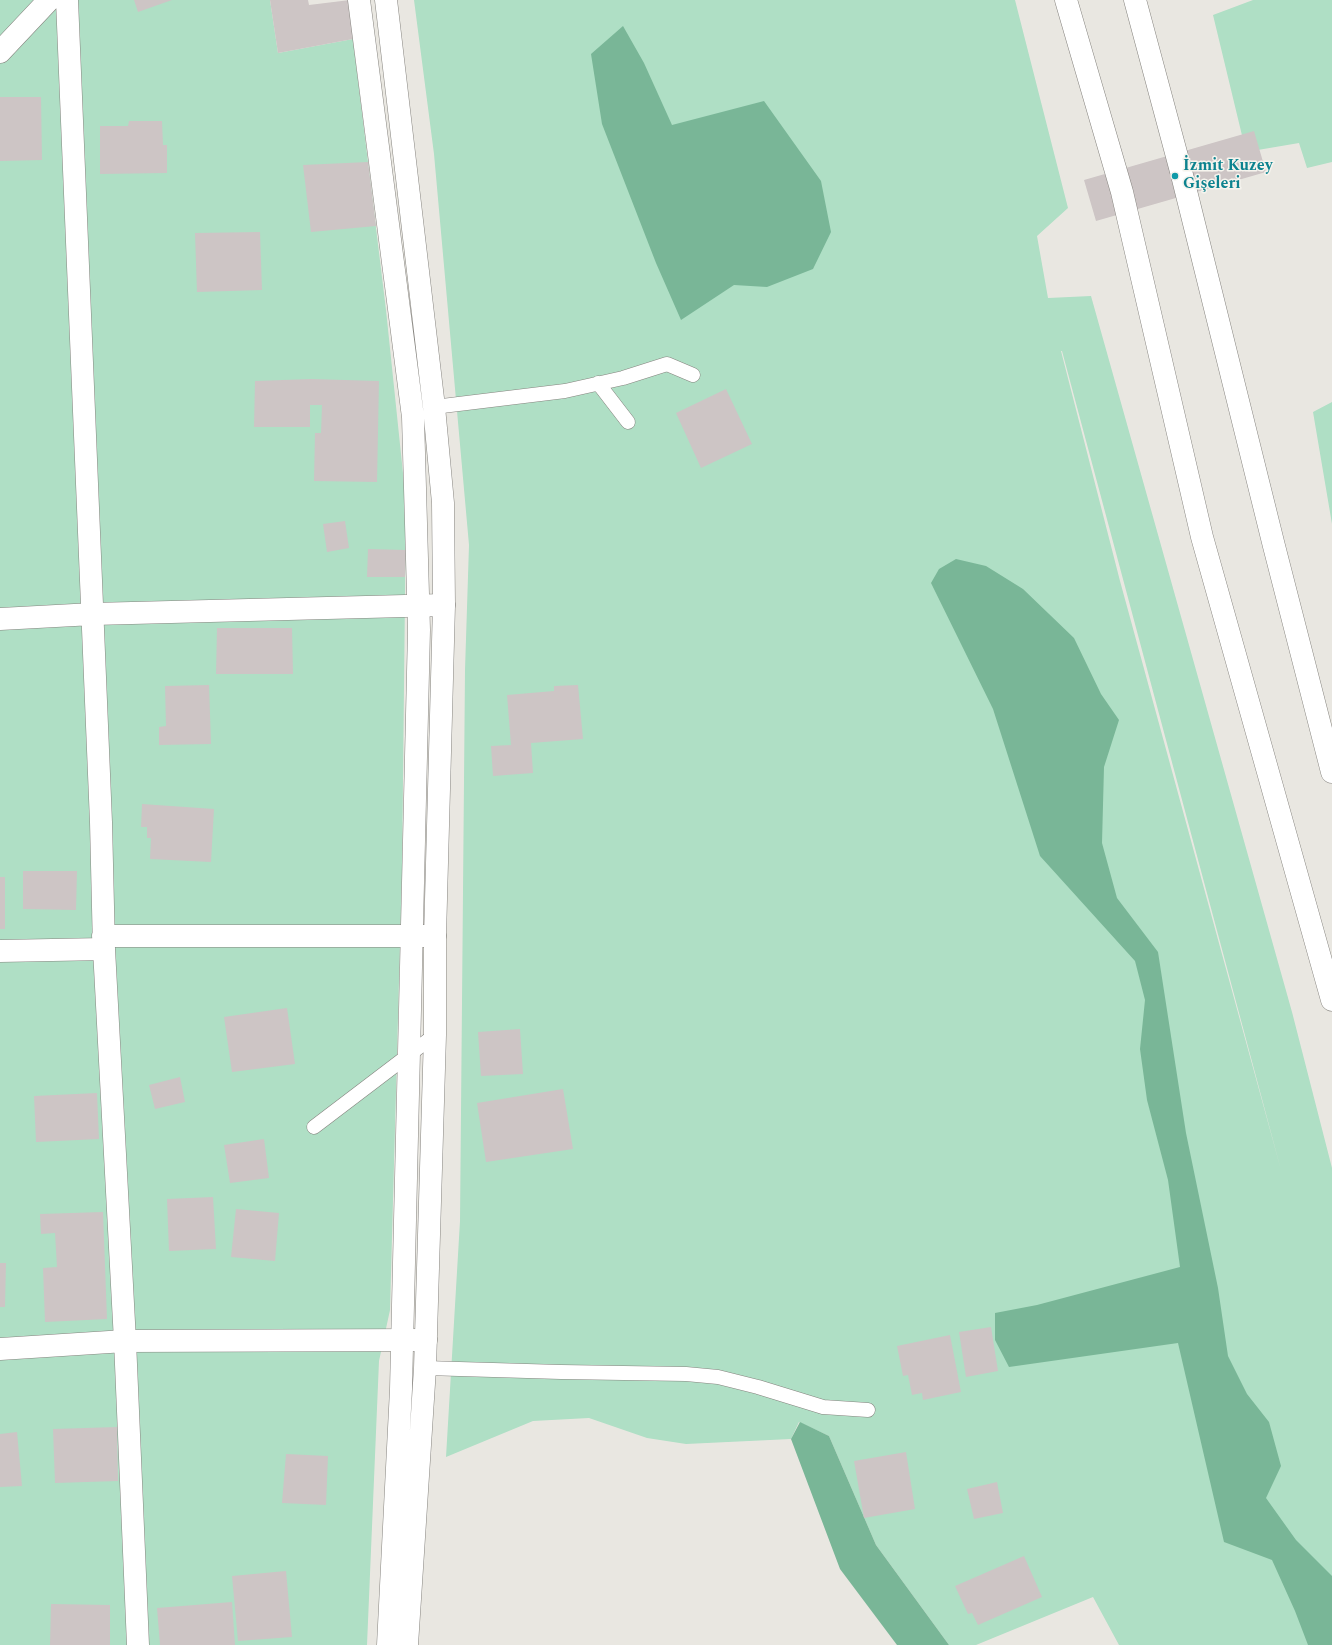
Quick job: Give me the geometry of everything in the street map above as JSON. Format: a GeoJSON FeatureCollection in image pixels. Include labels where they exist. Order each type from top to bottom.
{"type":"FeatureCollection","features":[{"type":"Feature","properties":{"kind":"main road"},"geometry":{"type":"LineString","coordinates":[[0,52],[49,0]]}},
{"type":"Feature","properties":{"kind":"main road"},"geometry":{"type":"LineString","coordinates":[[67,0],[102,822],[103,943],[138,1645]]}},
{"type":"Feature","properties":{"kind":"main road"},"geometry":{"type":"LineString","coordinates":[[359,0],[413,417],[418,606],[402,1340],[388,1645]]}},
{"type":"Feature","properties":{"kind":"main road"},"geometry":{"type":"LineString","coordinates":[[386,0],[434,407],[443,503],[444,605],[435,936],[435,1035],[426,1340],[407,1645]]}},
{"type":"Feature","properties":{"kind":"main road"},"geometry":{"type":"LineString","coordinates":[[1066,0],[1122,192],[1202,537],[1332,1000]]}},
{"type":"Feature","properties":{"kind":"main road"},"geometry":{"type":"LineString","coordinates":[[1135,0],[1182,175],[1332,772]]}},
{"type":"Feature","properties":{"kind":"main road"},"geometry":{"type":"LineString","coordinates":[[0,620],[93,614],[444,605]]}},
{"type":"Feature","properties":{"kind":"main road"},"geometry":{"type":"LineString","coordinates":[[0,951],[103,943],[435,936]]}},
{"type":"Feature","properties":{"kind":"main road"},"geometry":{"type":"LineString","coordinates":[[0,1349],[124,1341],[426,1340]]}},
{"type":"Feature","properties":{"kind":"lane"},"geometry":{"type":"LineString","coordinates":[[434,407],[565,391],[623,378],[667,364],[693,375]]}},
{"type":"Feature","properties":{"kind":"lane"},"geometry":{"type":"LineString","coordinates":[[598,383],[628,422]]}},
{"type":"Feature","properties":{"kind":"lane"},"geometry":{"type":"LineString","coordinates":[[314,1127],[435,1035]]}},
{"type":"Feature","properties":{"kind":"lane"},"geometry":{"type":"LineString","coordinates":[[425,1368],[686,1374],[724,1379],[758,1387],[823,1407],[868,1410]]}},
{"type":"Feature","properties":{"kind":"green space"},"geometry":{"type":"Polygon","coordinates":[[[0,0],[270,0],[278,53],[353,39],[386,310],[406,502],[402,871],[390,1310],[379,1361],[367,1645],[0,1645],[0,0]]]}},
{"type":"Feature","properties":{"kind":"green space"},"geometry":{"type":"Polygon","coordinates":[[[414,0],[1015,0],[1068,208],[1037,236],[1048,298],[1091,296],[1292,1012],[1332,1168],[1332,1645],[1119,1645],[1093,1597],[976,1645],[949,1645],[876,1545],[829,1436],[799,1422],[791,1439],[686,1444],[647,1438],[589,1418],[533,1421],[446,1457],[460,1221],[465,670],[469,545],[434,154],[414,0]],[[1062,351],[1120,581],[1281,1170],[1062,351]]]}},
{"type":"Feature","properties":{"kind":"green space"},"geometry":{"type":"Polygon","coordinates":[[[1253,0],[1332,0],[1332,162],[1307,168],[1299,143],[1246,152],[1213,15],[1253,0]]]}},
{"type":"Feature","properties":{"kind":"green space"},"geometry":{"type":"Polygon","coordinates":[[[623,26],[644,63],[672,125],[764,101],[821,181],[831,232],[813,269],[767,287],[734,285],[681,320],[656,263],[602,124],[591,54],[623,26]]]}},
{"type":"Feature","properties":{"kind":"green space"},"geometry":{"type":"Polygon","coordinates":[[[1332,402],[1332,524],[1313,412],[1332,402]]]}},
{"type":"Feature","properties":{"kind":"green space"},"geometry":{"type":"Polygon","coordinates":[[[956,559],[986,566],[1023,589],[1074,638],[1101,694],[1119,720],[1104,767],[1102,843],[1117,898],[1158,952],[1186,1133],[1218,1288],[1228,1356],[1247,1394],[1269,1422],[1281,1466],[1266,1498],[1296,1540],[1332,1576],[1332,1645],[1308,1645],[1295,1611],[1272,1560],[1224,1542],[1178,1343],[1009,1367],[995,1340],[995,1313],[1037,1305],[1180,1267],[1168,1180],[1147,1100],[1140,1049],[1145,1000],[1135,961],[1040,856],[993,709],[931,583],[939,569],[956,559]]]}},
{"type":"Feature","properties":{"kind":"green space"},"geometry":{"type":"Polygon","coordinates":[[[800,1422],[829,1436],[876,1545],[949,1645],[897,1645],[840,1569],[791,1439],[800,1422]]]}},
{"type":"Feature","properties":{"kind":"building"},"geometry":{"type":"Polygon","coordinates":[[[134,0],[172,0],[138,12],[134,0]]]}},
{"type":"Feature","properties":{"kind":"building"},"geometry":{"type":"Polygon","coordinates":[[[270,0],[308,0],[309,5],[350,0],[353,39],[278,53],[270,0]]]}},
{"type":"Feature","properties":{"kind":"building"},"geometry":{"type":"Polygon","coordinates":[[[0,97],[41,97],[42,160],[0,161],[0,97]]]}},
{"type":"Feature","properties":{"kind":"building"},"geometry":{"type":"Polygon","coordinates":[[[129,121],[162,121],[163,145],[167,145],[167,173],[100,174],[100,126],[128,126],[129,121]]]}},
{"type":"Feature","properties":{"kind":"building","name":"İzmit Kuzey Gişeleri"},"geometry":{"type":"Polygon","coordinates":[[[1254,131],[1266,172],[1096,221],[1084,180],[1254,131]]]}},
{"type":"Feature","properties":{"kind":"building"},"geometry":{"type":"Polygon","coordinates":[[[368,162],[376,226],[311,232],[303,165],[368,162]]]}},
{"type":"Feature","properties":{"kind":"building"},"geometry":{"type":"Polygon","coordinates":[[[260,232],[262,290],[197,292],[195,233],[260,232]]]}},
{"type":"Feature","properties":{"kind":"building"},"geometry":{"type":"Polygon","coordinates":[[[311,379],[379,381],[377,482],[314,481],[315,433],[321,433],[322,405],[310,405],[310,427],[254,427],[255,381],[311,379]]]}},
{"type":"Feature","properties":{"kind":"building"},"geometry":{"type":"Polygon","coordinates":[[[726,389],[752,444],[701,468],[676,413],[726,389]]]}},
{"type":"Feature","properties":{"kind":"building"},"geometry":{"type":"Polygon","coordinates":[[[345,521],[349,548],[327,552],[323,524],[345,521]]]}},
{"type":"Feature","properties":{"kind":"building"},"geometry":{"type":"Polygon","coordinates":[[[368,549],[406,550],[405,577],[367,577],[368,549]]]}},
{"type":"Feature","properties":{"kind":"building"},"geometry":{"type":"Polygon","coordinates":[[[217,628],[292,628],[293,674],[216,674],[217,628]]]}},
{"type":"Feature","properties":{"kind":"building"},"geometry":{"type":"Polygon","coordinates":[[[209,685],[211,744],[159,745],[159,727],[166,726],[165,686],[209,685]]]}},
{"type":"Feature","properties":{"kind":"building"},"geometry":{"type":"Polygon","coordinates":[[[578,685],[583,739],[531,743],[533,773],[493,776],[491,746],[511,745],[507,695],[554,691],[554,686],[578,685]]]}},
{"type":"Feature","properties":{"kind":"building"},"geometry":{"type":"Polygon","coordinates":[[[142,804],[214,809],[211,862],[150,859],[151,838],[147,838],[147,827],[141,827],[142,804]]]}},
{"type":"Feature","properties":{"kind":"building"},"geometry":{"type":"Polygon","coordinates":[[[23,871],[77,871],[76,910],[23,909],[23,871]]]}},
{"type":"Feature","properties":{"kind":"building"},"geometry":{"type":"Polygon","coordinates":[[[0,877],[5,877],[5,929],[0,929],[0,877]]]}},
{"type":"Feature","properties":{"kind":"building"},"geometry":{"type":"Polygon","coordinates":[[[287,1008],[295,1064],[232,1072],[224,1017],[287,1008]]]}},
{"type":"Feature","properties":{"kind":"building"},"geometry":{"type":"Polygon","coordinates":[[[520,1029],[523,1074],[481,1076],[478,1032],[520,1029]]]}},
{"type":"Feature","properties":{"kind":"building"},"geometry":{"type":"Polygon","coordinates":[[[180,1077],[185,1102],[155,1109],[149,1085],[180,1077]]]}},
{"type":"Feature","properties":{"kind":"building"},"geometry":{"type":"Polygon","coordinates":[[[563,1089],[573,1149],[486,1162],[477,1103],[563,1089]]]}},
{"type":"Feature","properties":{"kind":"building"},"geometry":{"type":"Polygon","coordinates":[[[97,1093],[99,1139],[36,1142],[34,1096],[97,1093]]]}},
{"type":"Feature","properties":{"kind":"building"},"geometry":{"type":"Polygon","coordinates":[[[264,1139],[269,1178],[230,1183],[224,1145],[264,1139]]]}},
{"type":"Feature","properties":{"kind":"building"},"geometry":{"type":"Polygon","coordinates":[[[213,1197],[216,1249],[169,1251],[167,1199],[213,1197]]]}},
{"type":"Feature","properties":{"kind":"building"},"geometry":{"type":"Polygon","coordinates":[[[236,1209],[279,1213],[275,1261],[231,1257],[236,1209]]]}},
{"type":"Feature","properties":{"kind":"building"},"geometry":{"type":"Polygon","coordinates":[[[103,1212],[107,1319],[45,1322],[43,1268],[57,1267],[55,1233],[41,1234],[40,1214],[103,1212]]]}},
{"type":"Feature","properties":{"kind":"building"},"geometry":{"type":"Polygon","coordinates":[[[0,1263],[6,1263],[5,1307],[0,1307],[0,1263]]]}},
{"type":"Feature","properties":{"kind":"building"},"geometry":{"type":"Polygon","coordinates":[[[991,1327],[998,1371],[966,1377],[959,1332],[991,1327]]]}},
{"type":"Feature","properties":{"kind":"building"},"geometry":{"type":"Polygon","coordinates":[[[950,1335],[961,1392],[923,1400],[922,1393],[912,1395],[908,1375],[903,1376],[897,1346],[950,1335]]]}},
{"type":"Feature","properties":{"kind":"building"},"geometry":{"type":"Polygon","coordinates":[[[117,1427],[118,1481],[55,1483],[53,1429],[117,1427]]]}},
{"type":"Feature","properties":{"kind":"building"},"geometry":{"type":"Polygon","coordinates":[[[17,1432],[22,1486],[0,1487],[0,1434],[17,1432]]]}},
{"type":"Feature","properties":{"kind":"building"},"geometry":{"type":"Polygon","coordinates":[[[906,1452],[915,1509],[864,1518],[854,1461],[906,1452]]]}},
{"type":"Feature","properties":{"kind":"building"},"geometry":{"type":"Polygon","coordinates":[[[286,1454],[328,1456],[326,1505],[282,1503],[286,1454]]]}},
{"type":"Feature","properties":{"kind":"building"},"geometry":{"type":"Polygon","coordinates":[[[997,1482],[1003,1513],[974,1519],[967,1489],[997,1482]]]}},
{"type":"Feature","properties":{"kind":"building"},"geometry":{"type":"Polygon","coordinates":[[[1024,1556],[1042,1597],[978,1625],[972,1613],[968,1614],[955,1586],[1024,1556]]]}},
{"type":"Feature","properties":{"kind":"building"},"geometry":{"type":"Polygon","coordinates":[[[286,1571],[292,1637],[238,1641],[232,1576],[286,1571]]]}},
{"type":"Feature","properties":{"kind":"building"},"geometry":{"type":"Polygon","coordinates":[[[232,1602],[235,1645],[160,1645],[157,1608],[232,1602]]]}},
{"type":"Feature","properties":{"kind":"building"},"geometry":{"type":"Polygon","coordinates":[[[51,1604],[110,1605],[110,1645],[50,1645],[51,1604]]]}},
{"type":"Feature","properties":{"kind":"place","name":"İzmit Kuzey Gişeleri"},"geometry":{"type":"Point","coordinates":[1175,176]}}]}
